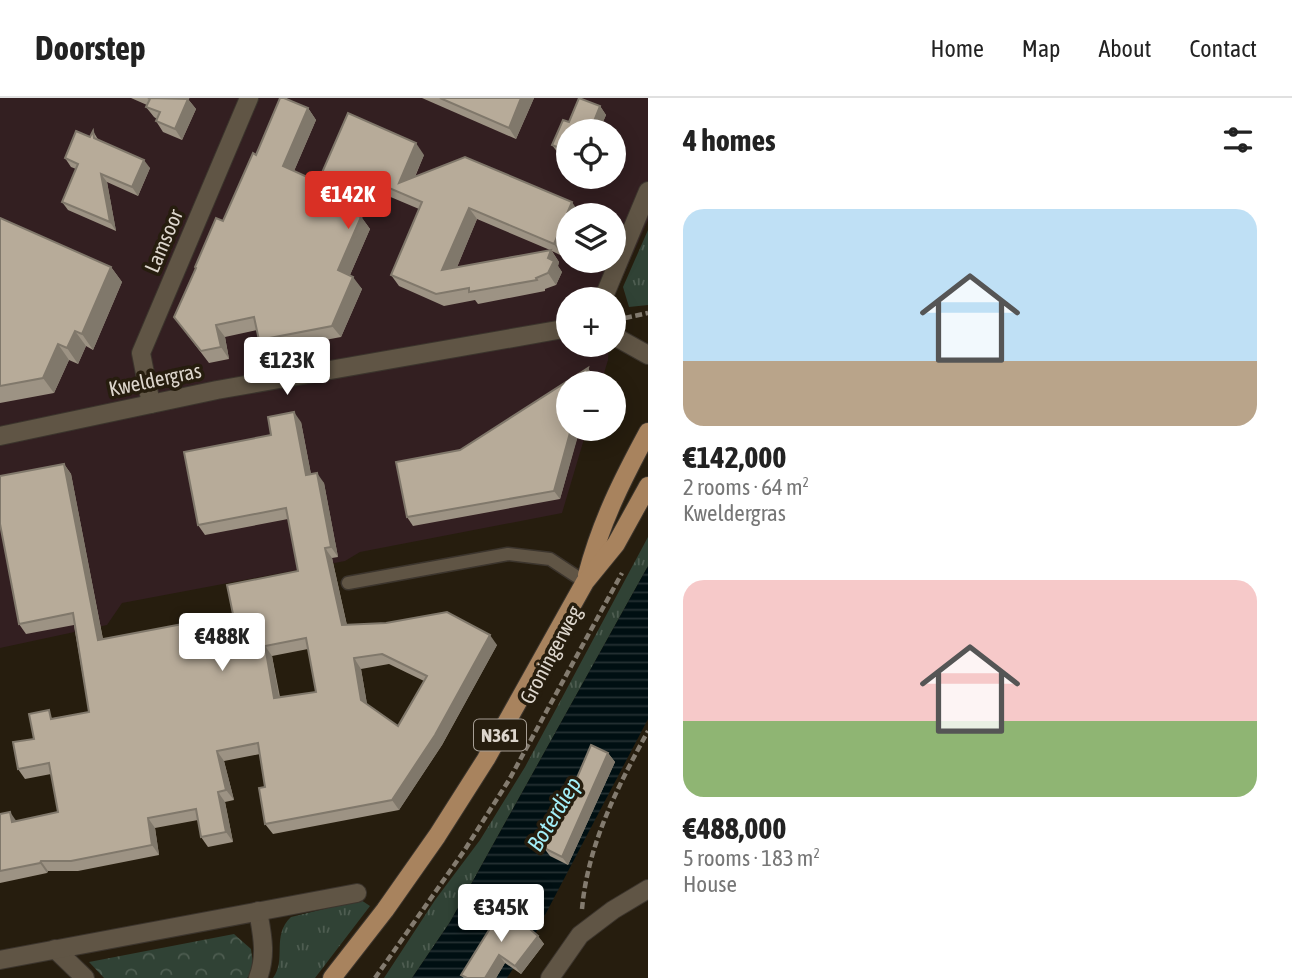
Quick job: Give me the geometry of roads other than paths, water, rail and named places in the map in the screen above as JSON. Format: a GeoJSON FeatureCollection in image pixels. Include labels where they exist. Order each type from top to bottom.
{"type":"FeatureCollection","features":[{"type":"Feature","properties":{"kind":"main road","name":"Groningerweg"},"geometry":{"type":"LineString","coordinates":[[585,582],[604,520],[648,432]]}},
{"type":"Feature","properties":{"kind":"main road","name":"Groningerweg"},"geometry":{"type":"LineString","coordinates":[[332,978],[385,911],[451,814],[486,759],[585,582],[615,544],[648,486]]}},
{"type":"Feature","properties":{"kind":"street","name":"Lamsoor"},"geometry":{"type":"LineString","coordinates":[[151,404],[141,353],[249,98]]}},
{"type":"Feature","properties":{"kind":"street"},"geometry":{"type":"LineString","coordinates":[[608,287],[648,191]]}},
{"type":"Feature","properties":{"kind":"street","name":"Kweldergras"},"geometry":{"type":"LineString","coordinates":[[0,436],[230,388],[556,330]]}},
{"type":"Feature","properties":{"kind":"street"},"geometry":{"type":"LineString","coordinates":[[626,343],[648,355]]}},
{"type":"Feature","properties":{"kind":"street"},"geometry":{"type":"LineString","coordinates":[[550,978],[580,935],[613,910],[648,889]]}},
{"type":"Feature","properties":{"kind":"street"},"geometry":{"type":"LineString","coordinates":[[0,960],[357,893]]}},
{"type":"Feature","properties":{"kind":"street"},"geometry":{"type":"LineString","coordinates":[[258,911],[264,953],[258,978]]}},
{"type":"Feature","properties":{"kind":"street"},"geometry":{"type":"LineString","coordinates":[[55,950],[85,978]]}},
{"type":"Feature","properties":{"kind":"lane"},"geometry":{"type":"LineString","coordinates":[[348,583],[508,554],[550,559],[585,582]]}},
{"type":"Feature","properties":{"kind":"water","name":"Boterdiep"},"geometry":{"type":"Polygon","coordinates":[[[648,566],[648,719],[534,936],[507,978],[412,978],[450,922],[648,566]]]}}]}
